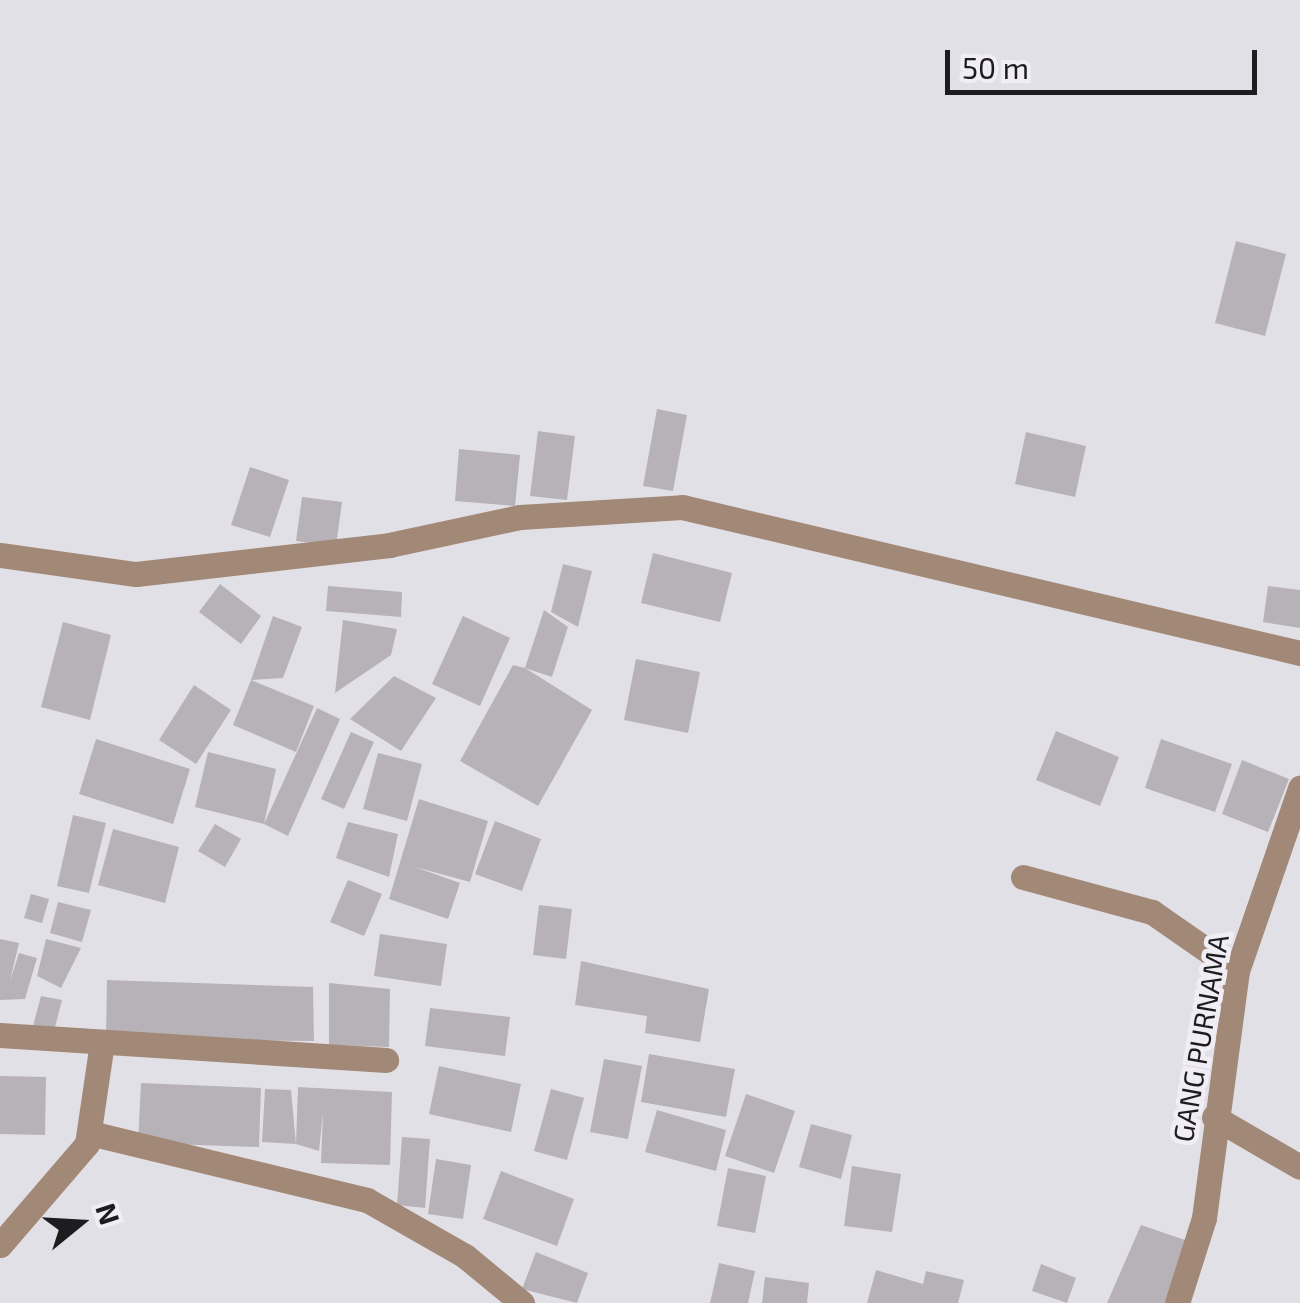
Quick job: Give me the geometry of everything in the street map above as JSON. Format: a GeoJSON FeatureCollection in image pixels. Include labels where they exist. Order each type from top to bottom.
{"type":"FeatureCollection","features":[{"type":"Feature","properties":{"kind":"street"},"geometry":{"type":"LineString","coordinates":[[0,555],[136,574],[389,545],[520,517],[682,506],[1300,653]]}},
{"type":"Feature","properties":{"kind":"street","name":"GANG PURNAMA"},"geometry":{"type":"LineString","coordinates":[[1177,1303],[1204,1218],[1214,1117],[1237,971],[1300,788]]}},
{"type":"Feature","properties":{"kind":"street"},"geometry":{"type":"LineString","coordinates":[[1023,877],[1152,912],[1237,971]]}},
{"type":"Feature","properties":{"kind":"street"},"geometry":{"type":"LineString","coordinates":[[0,1035],[101,1048],[386,1060]]}},
{"type":"Feature","properties":{"kind":"street"},"geometry":{"type":"LineString","coordinates":[[0,1245],[90,1133],[101,1048]]}},
{"type":"Feature","properties":{"kind":"street"},"geometry":{"type":"LineString","coordinates":[[1214,1117],[1300,1166]]}},
{"type":"Feature","properties":{"kind":"street"},"geometry":{"type":"LineString","coordinates":[[90,1133],[367,1200],[465,1256],[522,1303]]}},
{"type":"Feature","properties":{"kind":"building"},"geometry":{"type":"Polygon","coordinates":[[[1236,241],[1286,254],[1265,336],[1215,323],[1236,241]]]}},
{"type":"Feature","properties":{"kind":"building"},"geometry":{"type":"Polygon","coordinates":[[[657,409],[687,415],[673,491],[643,486],[657,409]]]}},
{"type":"Feature","properties":{"kind":"building"},"geometry":{"type":"Polygon","coordinates":[[[538,431],[575,436],[567,500],[530,496],[538,431]]]}},
{"type":"Feature","properties":{"kind":"building"},"geometry":{"type":"Polygon","coordinates":[[[1026,432],[1086,446],[1075,497],[1015,484],[1026,432]]]}},
{"type":"Feature","properties":{"kind":"building"},"geometry":{"type":"Polygon","coordinates":[[[459,449],[520,455],[515,506],[455,501],[459,449]]]}},
{"type":"Feature","properties":{"kind":"building"},"geometry":{"type":"Polygon","coordinates":[[[250,467],[289,480],[270,537],[231,525],[250,467]]]}},
{"type":"Feature","properties":{"kind":"building"},"geometry":{"type":"Polygon","coordinates":[[[302,497],[342,502],[336,546],[296,541],[302,497]]]}},
{"type":"Feature","properties":{"kind":"building"},"geometry":{"type":"Polygon","coordinates":[[[653,553],[732,573],[720,622],[641,603],[653,553]]]}},
{"type":"Feature","properties":{"kind":"building"},"geometry":{"type":"Polygon","coordinates":[[[563,564],[592,571],[578,627],[551,612],[563,564]]]}},
{"type":"Feature","properties":{"kind":"building"},"geometry":{"type":"Polygon","coordinates":[[[220,584],[261,616],[241,644],[199,612],[220,584]]]}},
{"type":"Feature","properties":{"kind":"building"},"geometry":{"type":"Polygon","coordinates":[[[328,586],[402,592],[401,617],[326,611],[328,586]]]}},
{"type":"Feature","properties":{"kind":"building"},"geometry":{"type":"Polygon","coordinates":[[[1268,586],[1300,590],[1300,628],[1263,622],[1268,586]]]}},
{"type":"Feature","properties":{"kind":"building"},"geometry":{"type":"Polygon","coordinates":[[[544,610],[568,627],[552,677],[525,668],[544,610]]]}},
{"type":"Feature","properties":{"kind":"building"},"geometry":{"type":"Polygon","coordinates":[[[273,616],[302,627],[283,678],[251,680],[273,616]]]}},
{"type":"Feature","properties":{"kind":"building"},"geometry":{"type":"Polygon","coordinates":[[[463,616],[510,638],[480,706],[432,684],[463,616]]]}},
{"type":"Feature","properties":{"kind":"building"},"geometry":{"type":"Polygon","coordinates":[[[343,620],[397,629],[391,655],[335,693],[343,620]]]}},
{"type":"Feature","properties":{"kind":"building"},"geometry":{"type":"Polygon","coordinates":[[[63,622],[111,635],[90,720],[41,707],[63,622]]]}},
{"type":"Feature","properties":{"kind":"building"},"geometry":{"type":"Polygon","coordinates":[[[636,659],[700,672],[688,733],[624,720],[636,659]]]}},
{"type":"Feature","properties":{"kind":"building"},"geometry":{"type":"Polygon","coordinates":[[[513,665],[525,668],[592,710],[538,806],[460,761],[513,665]]]}},
{"type":"Feature","properties":{"kind":"building"},"geometry":{"type":"Polygon","coordinates":[[[394,676],[436,698],[401,751],[350,719],[394,676]]]}},
{"type":"Feature","properties":{"kind":"building"},"geometry":{"type":"Polygon","coordinates":[[[251,680],[314,706],[296,752],[233,725],[251,680]]]}},
{"type":"Feature","properties":{"kind":"building"},"geometry":{"type":"Polygon","coordinates":[[[194,685],[231,710],[196,764],[159,740],[194,685]]]}},
{"type":"Feature","properties":{"kind":"building"},"geometry":{"type":"Polygon","coordinates":[[[317,708],[340,719],[288,836],[264,824],[317,708]]]}},
{"type":"Feature","properties":{"kind":"building"},"geometry":{"type":"Polygon","coordinates":[[[1056,731],[1119,757],[1100,806],[1036,780],[1056,731]]]}},
{"type":"Feature","properties":{"kind":"building"},"geometry":{"type":"Polygon","coordinates":[[[351,732],[374,742],[344,809],[321,799],[351,732]]]}},
{"type":"Feature","properties":{"kind":"building"},"geometry":{"type":"Polygon","coordinates":[[[96,739],[190,769],[173,824],[79,794],[96,739]]]}},
{"type":"Feature","properties":{"kind":"building"},"geometry":{"type":"Polygon","coordinates":[[[1161,739],[1232,764],[1215,812],[1145,788],[1161,739]]]}},
{"type":"Feature","properties":{"kind":"building"},"geometry":{"type":"Polygon","coordinates":[[[208,752],[276,769],[264,824],[195,807],[208,752]]]}},
{"type":"Feature","properties":{"kind":"building"},"geometry":{"type":"Polygon","coordinates":[[[378,753],[422,764],[407,821],[363,809],[378,753]]]}},
{"type":"Feature","properties":{"kind":"building"},"geometry":{"type":"Polygon","coordinates":[[[1242,760],[1289,779],[1268,832],[1222,814],[1242,760]]]}},
{"type":"Feature","properties":{"kind":"building"},"geometry":{"type":"Polygon","coordinates":[[[419,799],[488,821],[470,882],[415,867],[460,883],[448,919],[389,899],[419,799]]]}},
{"type":"Feature","properties":{"kind":"building"},"geometry":{"type":"Polygon","coordinates":[[[73,815],[106,823],[89,893],[57,886],[73,815]]]}},
{"type":"Feature","properties":{"kind":"building"},"geometry":{"type":"Polygon","coordinates":[[[495,821],[541,839],[522,891],[475,874],[495,821]]]}},
{"type":"Feature","properties":{"kind":"building"},"geometry":{"type":"Polygon","coordinates":[[[348,822],[398,834],[389,877],[336,858],[348,822]]]}},
{"type":"Feature","properties":{"kind":"building"},"geometry":{"type":"Polygon","coordinates":[[[215,824],[241,839],[225,867],[198,851],[215,824]]]}},
{"type":"Feature","properties":{"kind":"building"},"geometry":{"type":"Polygon","coordinates":[[[113,829],[179,847],[165,903],[98,885],[113,829]]]}},
{"type":"Feature","properties":{"kind":"building"},"geometry":{"type":"Polygon","coordinates":[[[348,880],[382,894],[364,936],[330,922],[348,880]]]}},
{"type":"Feature","properties":{"kind":"building"},"geometry":{"type":"Polygon","coordinates":[[[31,894],[49,899],[42,923],[24,918],[31,894]]]}},
{"type":"Feature","properties":{"kind":"building"},"geometry":{"type":"Polygon","coordinates":[[[58,902],[91,910],[82,942],[50,933],[58,902]]]}},
{"type":"Feature","properties":{"kind":"building"},"geometry":{"type":"Polygon","coordinates":[[[539,905],[572,909],[566,959],[533,955],[539,905]]]}},
{"type":"Feature","properties":{"kind":"building"},"geometry":{"type":"Polygon","coordinates":[[[380,934],[447,944],[441,986],[374,976],[380,934]]]}},
{"type":"Feature","properties":{"kind":"building"},"geometry":{"type":"Polygon","coordinates":[[[0,939],[19,943],[10,981],[19,953],[37,958],[25,999],[0,1000],[0,939]]]}},
{"type":"Feature","properties":{"kind":"building"},"geometry":{"type":"Polygon","coordinates":[[[46,939],[81,948],[61,988],[37,976],[46,939]]]}},
{"type":"Feature","properties":{"kind":"building"},"geometry":{"type":"Polygon","coordinates":[[[581,961],[709,989],[700,1042],[645,1033],[647,1016],[575,1005],[581,961]]]}},
{"type":"Feature","properties":{"kind":"building"},"geometry":{"type":"Polygon","coordinates":[[[107,980],[313,987],[314,1041],[106,1039],[107,980]]]}},
{"type":"Feature","properties":{"kind":"building"},"geometry":{"type":"Polygon","coordinates":[[[329,983],[390,989],[389,1047],[329,1045],[329,983]]]}},
{"type":"Feature","properties":{"kind":"building"},"geometry":{"type":"Polygon","coordinates":[[[41,996],[62,1000],[54,1031],[33,1026],[41,996]]]}},
{"type":"Feature","properties":{"kind":"building"},"geometry":{"type":"Polygon","coordinates":[[[430,1008],[510,1017],[505,1056],[425,1046],[430,1008]]]}},
{"type":"Feature","properties":{"kind":"building"},"geometry":{"type":"Polygon","coordinates":[[[649,1054],[735,1069],[726,1117],[641,1102],[649,1054]]]}},
{"type":"Feature","properties":{"kind":"building"},"geometry":{"type":"Polygon","coordinates":[[[604,1059],[642,1066],[628,1139],[590,1132],[604,1059]]]}},
{"type":"Feature","properties":{"kind":"building"},"geometry":{"type":"Polygon","coordinates":[[[439,1066],[521,1084],[511,1132],[429,1114],[439,1066]]]}},
{"type":"Feature","properties":{"kind":"building"},"geometry":{"type":"Polygon","coordinates":[[[0,1076],[46,1077],[45,1135],[0,1134],[0,1076]]]}},
{"type":"Feature","properties":{"kind":"building"},"geometry":{"type":"Polygon","coordinates":[[[141,1083],[261,1088],[259,1147],[138,1143],[141,1083]]]}},
{"type":"Feature","properties":{"kind":"building"},"geometry":{"type":"Polygon","coordinates":[[[298,1087],[392,1092],[390,1165],[321,1163],[323,1112],[319,1151],[296,1144],[298,1087]]]}},
{"type":"Feature","properties":{"kind":"building"},"geometry":{"type":"Polygon","coordinates":[[[265,1089],[291,1090],[296,1144],[262,1142],[265,1089]]]}},
{"type":"Feature","properties":{"kind":"building"},"geometry":{"type":"Polygon","coordinates":[[[551,1089],[584,1098],[567,1160],[534,1151],[551,1089]]]}},
{"type":"Feature","properties":{"kind":"building"},"geometry":{"type":"Polygon","coordinates":[[[746,1094],[795,1111],[774,1173],[725,1156],[746,1094]]]}},
{"type":"Feature","properties":{"kind":"building"},"geometry":{"type":"Polygon","coordinates":[[[657,1110],[726,1130],[716,1171],[645,1152],[657,1110]]]}},
{"type":"Feature","properties":{"kind":"building"},"geometry":{"type":"Polygon","coordinates":[[[811,1124],[852,1135],[841,1179],[799,1167],[811,1124]]]}},
{"type":"Feature","properties":{"kind":"building"},"geometry":{"type":"Polygon","coordinates":[[[402,1137],[430,1139],[425,1208],[397,1205],[402,1137]]]}},
{"type":"Feature","properties":{"kind":"building"},"geometry":{"type":"Polygon","coordinates":[[[436,1159],[471,1165],[463,1219],[428,1214],[436,1159]]]}},
{"type":"Feature","properties":{"kind":"building"},"geometry":{"type":"Polygon","coordinates":[[[852,1166],[901,1174],[892,1232],[844,1226],[852,1166]]]}},
{"type":"Feature","properties":{"kind":"building"},"geometry":{"type":"Polygon","coordinates":[[[728,1168],[766,1176],[755,1233],[717,1226],[728,1168]]]}},
{"type":"Feature","properties":{"kind":"building"},"geometry":{"type":"Polygon","coordinates":[[[501,1171],[574,1199],[557,1246],[483,1219],[501,1171]]]}},
{"type":"Feature","properties":{"kind":"building"},"geometry":{"type":"Polygon","coordinates":[[[1141,1225],[1188,1241],[1165,1303],[1107,1303],[1141,1225]]]}},
{"type":"Feature","properties":{"kind":"building"},"geometry":{"type":"Polygon","coordinates":[[[536,1252],[588,1273],[577,1303],[522,1289],[536,1252]]]}},
{"type":"Feature","properties":{"kind":"building"},"geometry":{"type":"Polygon","coordinates":[[[719,1263],[755,1271],[748,1303],[710,1303],[719,1263]]]}},
{"type":"Feature","properties":{"kind":"building"},"geometry":{"type":"Polygon","coordinates":[[[1041,1264],[1076,1278],[1067,1303],[1032,1291],[1041,1264]]]}},
{"type":"Feature","properties":{"kind":"building"},"geometry":{"type":"Polygon","coordinates":[[[876,1270],[923,1284],[926,1271],[964,1280],[958,1303],[867,1303],[876,1270]]]}},
{"type":"Feature","properties":{"kind":"building"},"geometry":{"type":"Polygon","coordinates":[[[765,1277],[809,1283],[807,1303],[762,1303],[765,1277]]]}}]}
